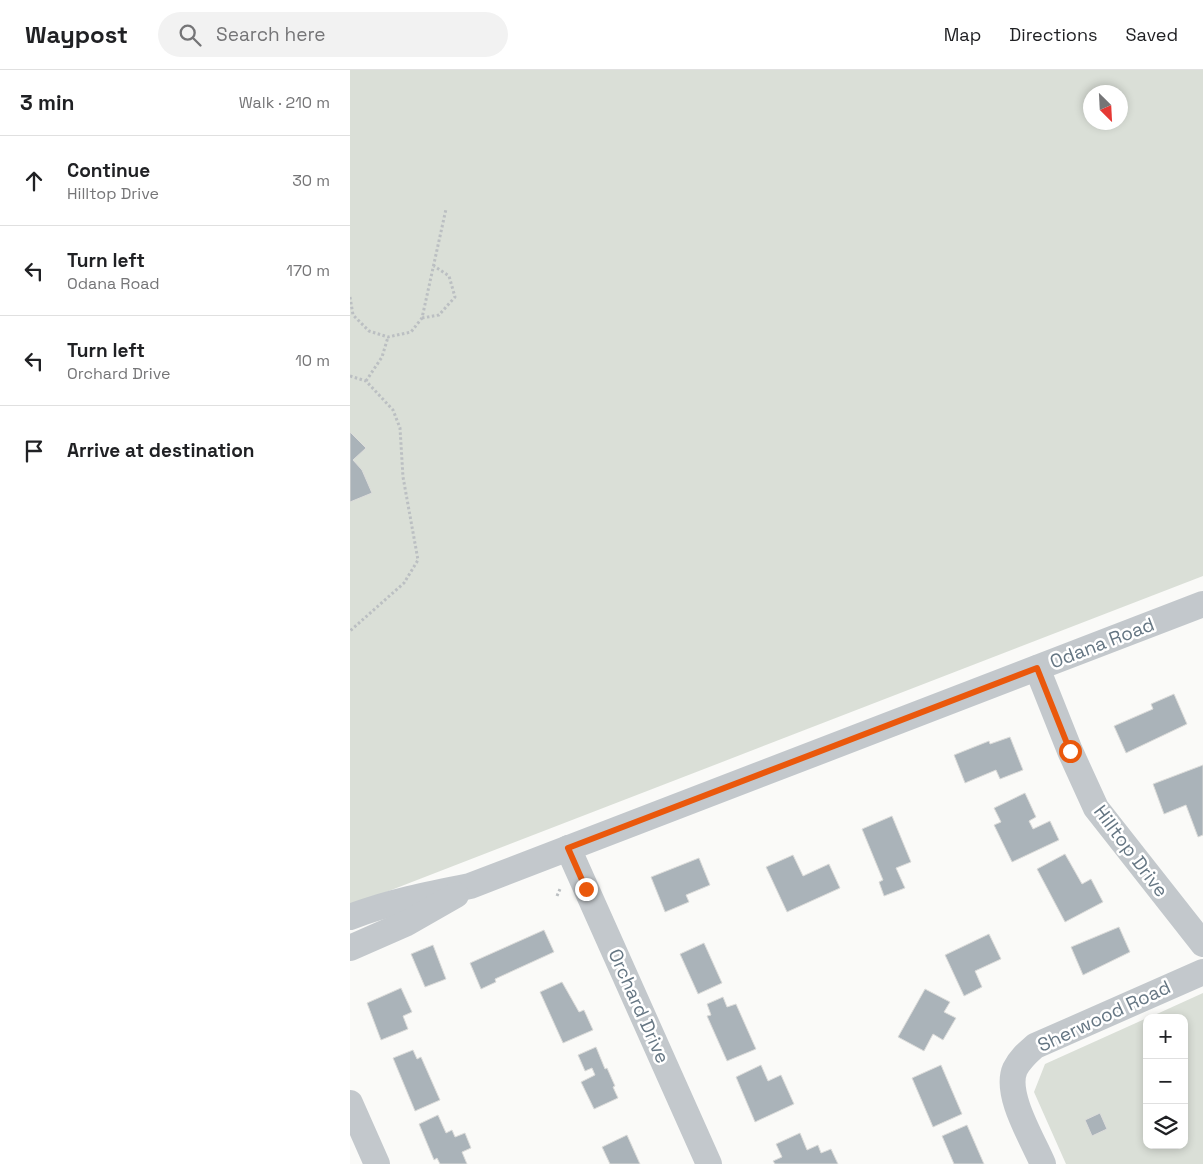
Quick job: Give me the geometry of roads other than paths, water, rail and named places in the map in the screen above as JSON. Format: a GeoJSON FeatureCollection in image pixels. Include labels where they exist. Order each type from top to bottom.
{"type":"FeatureCollection","features":[{"type":"Feature","properties":{"kind":"street","name":"Odana Road"},"geometry":{"type":"LineString","coordinates":[[350,948],[407,923],[470,886],[1203,604]]}},
{"type":"Feature","properties":{"kind":"street","name":"Hilltop Drive"},"geometry":{"type":"LineString","coordinates":[[1037,668],[1070,751],[1096,808],[1203,944]]}},
{"type":"Feature","properties":{"kind":"street","name":"Orchard Drive"},"geometry":{"type":"LineString","coordinates":[[568,848],[709,1164]]}},
{"type":"Feature","properties":{"kind":"street","name":"Odana Road"},"geometry":{"type":"LineString","coordinates":[[350,917],[376,907],[470,886]]}},
{"type":"Feature","properties":{"kind":"street","name":"Sherwood Road"},"geometry":{"type":"LineString","coordinates":[[1044,1164],[1016,1103],[1012,1087],[1014,1071],[1020,1060],[1035,1046],[1203,972]]}},
{"type":"Feature","properties":{"kind":"street"},"geometry":{"type":"LineString","coordinates":[[350,1102],[377,1164]]}}]}
